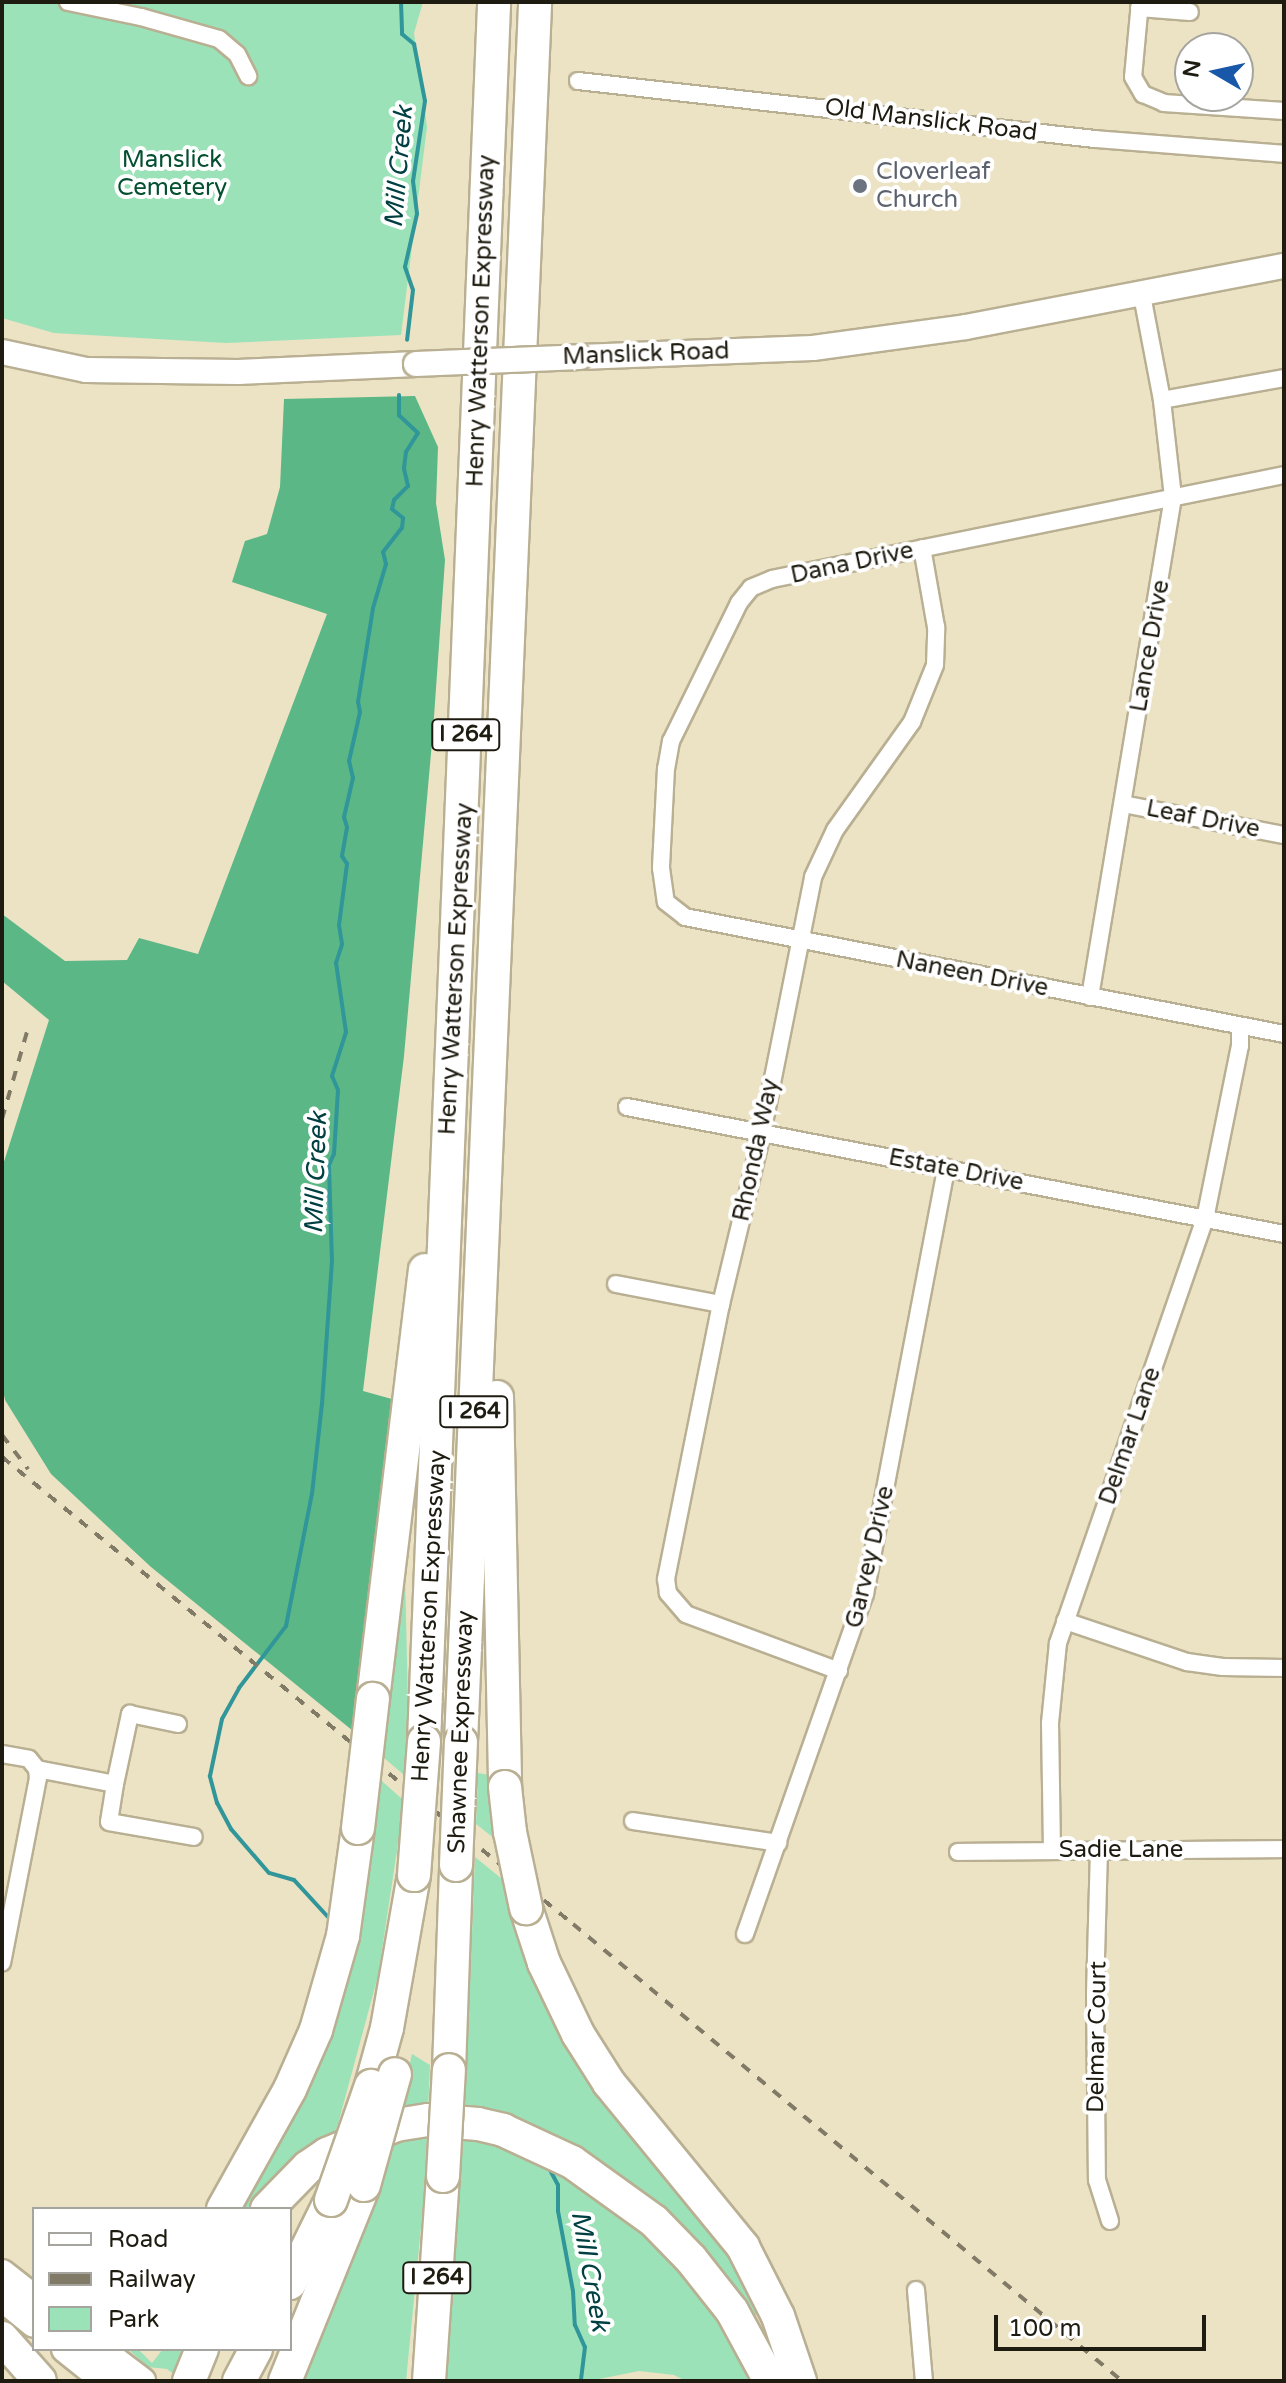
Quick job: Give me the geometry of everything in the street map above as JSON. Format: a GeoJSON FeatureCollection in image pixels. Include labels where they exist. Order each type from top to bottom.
{"type":"FeatureCollection","features":[{"type":"Feature","properties":{"kind":"highway","name":"Henry Watterson Expressway"},"geometry":{"type":"LineString","coordinates":[[383,2080],[387,2028],[406,1935],[414,1875],[424,1741],[494,2]]}},
{"type":"Feature","properties":{"kind":"highway","name":"Henry Watterson Expressway"},"geometry":{"type":"LineString","coordinates":[[491,1082],[535,2]]}},
{"type":"Feature","properties":{"kind":"highway"},"geometry":{"type":"LineString","coordinates":[[491,1082],[501,1184],[495,1457],[505,1787],[510,1832],[526,1908],[544,1963],[578,2034],[609,2083],[743,2247],[778,2316],[800,2381]]}},
{"type":"Feature","properties":{"kind":"highway","name":"Shawnee Expressway"},"geometry":{"type":"LineString","coordinates":[[429,2381],[449,2070],[479,1283],[491,1082]]}},
{"type":"Feature","properties":{"kind":"highway"},"geometry":{"type":"LineString","coordinates":[[224,2207],[290,2089],[316,2030],[343,1936],[429,1231],[449,1133]]}},
{"type":"Feature","properties":{"kind":"highway"},"geometry":{"type":"LineString","coordinates":[[285,2381],[364,2185],[383,2080]]}},
{"type":"Feature","properties":{"kind":"highway","name":"I 264"},"geometry":{"type":"LineString","coordinates":[[292,2279],[331,2200],[383,2080]]}},
{"type":"Feature","properties":{"kind":"highway"},"geometry":{"type":"LineString","coordinates":[[269,2207],[308,2167],[327,2154],[396,2125],[428,2120],[478,2124],[503,2130],[582,2168],[654,2221],[691,2259],[732,2311],[770,2381]]}},
{"type":"Feature","properties":{"kind":"highway"},"geometry":{"type":"LineString","coordinates":[[2,2338],[40,2381]]}},
{"type":"Feature","properties":{"kind":"highway"},"geometry":{"type":"LineString","coordinates":[[189,2381],[201,2351]]}},
{"type":"Feature","properties":{"kind":"highway"},"geometry":{"type":"LineString","coordinates":[[239,2381],[255,2351]]}},
{"type":"Feature","properties":{"kind":"main road","name":"Manslick Road"},"geometry":{"type":"LineString","coordinates":[[2,352],[86,370],[238,372],[813,348],[966,327],[1284,266]]}},
{"type":"Feature","properties":{"kind":"main road"},"geometry":{"type":"LineString","coordinates":[[2,2273],[32,2296]]}},
{"type":"Feature","properties":{"kind":"main road"},"geometry":{"type":"LineString","coordinates":[[2,2298],[32,2322]]}},
{"type":"Feature","properties":{"kind":"main road"},"geometry":{"type":"LineString","coordinates":[[68,2351],[105,2381]]}},
{"type":"Feature","properties":{"kind":"main road"},"geometry":{"type":"LineString","coordinates":[[103,2351],[142,2381]]}},
{"type":"Feature","properties":{"kind":"street"},"geometry":{"type":"LineString","coordinates":[[68,2],[141,17],[219,39],[237,54],[248,76]]}},
{"type":"Feature","properties":{"kind":"street"},"geometry":{"type":"LineString","coordinates":[[1190,12],[1139,5],[1133,77],[1143,94],[1164,103],[1284,110]]}},
{"type":"Feature","properties":{"kind":"street","name":"Old Manslick Road"},"geometry":{"type":"LineString","coordinates":[[578,81],[1095,139],[1284,154]]}},
{"type":"Feature","properties":{"kind":"street","name":"Lance Drive"},"geometry":{"type":"LineString","coordinates":[[1090,997],[1173,497],[1162,400],[1142,295]]}},
{"type":"Feature","properties":{"kind":"street"},"geometry":{"type":"LineString","coordinates":[[1162,400],[1284,378]]}},
{"type":"Feature","properties":{"kind":"street","name":"Dana Drive"},"geometry":{"type":"LineString","coordinates":[[666,902],[661,868],[666,768],[671,741],[743,596],[759,583],[1284,475]]}},
{"type":"Feature","properties":{"kind":"street","name":"Rhonda Way"},"geometry":{"type":"LineString","coordinates":[[839,1671],[708,1625],[686,1614],[668,1593],[666,1572],[721,1304],[762,1133],[798,940],[813,877],[826,844],[905,733],[930,684],[935,665],[936,627],[922,548]]}},
{"type":"Feature","properties":{"kind":"street","name":"Leaf Drive"},"geometry":{"type":"LineString","coordinates":[[1123,804],[1284,835]]}},
{"type":"Feature","properties":{"kind":"street","name":"Naneen Drive"},"geometry":{"type":"LineString","coordinates":[[666,902],[685,917],[1284,1034]]}},
{"type":"Feature","properties":{"kind":"street","name":"Delmar Lane"},"geometry":{"type":"LineString","coordinates":[[1052,1850],[1053,1669],[1065,1621],[1205,1219],[1240,1046],[1240,1026]]}},
{"type":"Feature","properties":{"kind":"street","name":"Estate Drive"},"geometry":{"type":"LineString","coordinates":[[627,1107],[1284,1234]]}},
{"type":"Feature","properties":{"kind":"street","name":"Garvey Drive"},"geometry":{"type":"LineString","coordinates":[[745,1934],[839,1671],[875,1553],[946,1168]]}},
{"type":"Feature","properties":{"kind":"street"},"geometry":{"type":"LineString","coordinates":[[616,1284],[721,1304]]}},
{"type":"Feature","properties":{"kind":"street"},"geometry":{"type":"LineString","coordinates":[[1065,1621],[1187,1662],[1223,1667],[1284,1668]]}},
{"type":"Feature","properties":{"kind":"street"},"geometry":{"type":"LineString","coordinates":[[178,1724],[130,1714],[109,1822],[194,1837]]}},
{"type":"Feature","properties":{"kind":"street"},"geometry":{"type":"LineString","coordinates":[[2,1754],[21,1756],[35,1766],[115,1784]]}},
{"type":"Feature","properties":{"kind":"street"},"geometry":{"type":"LineString","coordinates":[[2,1963],[35,1766]]}},
{"type":"Feature","properties":{"kind":"street"},"geometry":{"type":"LineString","coordinates":[[633,1821],[778,1843]]}},
{"type":"Feature","properties":{"kind":"street","name":"Sadie Lane"},"geometry":{"type":"LineString","coordinates":[[958,1852],[1284,1849]]}},
{"type":"Feature","properties":{"kind":"street","name":"Delmar Court"},"geometry":{"type":"LineString","coordinates":[[1099,1850],[1095,1994],[1097,2180],[1110,2221]]}},
{"type":"Feature","properties":{"kind":"street"},"geometry":{"type":"LineString","coordinates":[[916,2290],[924,2381]]}},
{"type":"Feature","properties":{"kind":"green space","name":"Manslick Cemetery"},"geometry":{"type":"Polygon","coordinates":[[[2,2],[423,2],[414,33],[427,127],[401,335],[226,343],[54,333],[2,318],[2,2]]]}},
{"type":"Feature","properties":{"kind":"green space"},"geometry":{"type":"Polygon","coordinates":[[[415,396],[438,447],[436,503],[445,560],[404,1056],[363,1391],[399,1401],[358,1735],[151,1567],[51,1474],[5,1400],[2,1385],[2,1168],[49,1020],[2,981],[2,914],[65,961],[127,960],[139,938],[198,954],[327,614],[232,582],[245,541],[267,534],[280,487],[284,399],[415,396]]]}},
{"type":"Feature","properties":{"kind":"green space"},"geometry":{"type":"Polygon","coordinates":[[[405,1573],[408,1707],[404,1775],[376,1751],[394,1619],[405,1573]]]}},
{"type":"Feature","properties":{"kind":"green space"},"geometry":{"type":"Polygon","coordinates":[[[373,1773],[402,1799],[401,1824],[378,1976],[338,2124],[330,2144],[256,2207],[235,2207],[296,2097],[373,1773]]]}},
{"type":"Feature","properties":{"kind":"green space"},"geometry":{"type":"Polygon","coordinates":[[[478,1773],[490,1775],[495,1839],[476,1824],[478,1773]]]}},
{"type":"Feature","properties":{"kind":"green space"},"geometry":{"type":"Polygon","coordinates":[[[475,1857],[502,1879],[519,1943],[545,2004],[652,2159],[740,2269],[760,2313],[750,2318],[706,2259],[465,2111],[475,1857]]]}},
{"type":"Feature","properties":{"kind":"green space"},"geometry":{"type":"Polygon","coordinates":[[[412,2054],[430,2065],[428,2111],[399,2113],[412,2054]]]}},
{"type":"Feature","properties":{"kind":"green space"},"geometry":{"type":"Polygon","coordinates":[[[427,2130],[426,2176],[406,2381],[301,2381],[362,2235],[395,2134],[427,2130]]]}},
{"type":"Feature","properties":{"kind":"green space"},"geometry":{"type":"Polygon","coordinates":[[[463,2131],[521,2146],[670,2248],[761,2381],[686,2381],[674,2375],[639,2371],[589,2381],[445,2381],[463,2131]]]}},
{"type":"Feature","properties":{"kind":"green space"},"geometry":{"type":"Polygon","coordinates":[[[130,2351],[140,2351],[152,2363],[161,2351],[190,2351],[179,2378],[167,2369],[148,2367],[130,2351]]]}},
{"type":"Feature","properties":{"kind":"waterway","name":"Mill Creek"},"geometry":{"type":"LineString","coordinates":[[401,2],[402,34],[414,44],[425,101],[413,181],[417,214],[405,267],[413,290],[407,340]]}},
{"type":"Feature","properties":{"kind":"waterway","name":"Mill Creek"},"geometry":{"type":"LineString","coordinates":[[328,1917],[294,1880],[269,1873],[231,1829],[217,1803],[210,1776],[222,1719],[239,1688],[286,1626],[312,1494],[332,1262],[329,1165],[334,1154],[338,1090],[332,1076],[346,1032],[336,963],[342,944],[339,925],[347,864],[342,856],[347,827],[344,817],[353,778],[349,761],[360,712],[358,702],[373,608],[386,564],[383,552],[402,528],[403,518],[392,509],[394,500],[408,486],[404,468],[406,452],[418,433],[399,415],[399,395]]}},
{"type":"Feature","properties":{"kind":"waterway","name":"Mill Creek"},"geometry":{"type":"LineString","coordinates":[[550,2170],[558,2185],[558,2211],[573,2291],[575,2325],[585,2347],[581,2381]]}},
{"type":"Feature","properties":{"kind":"railway"},"geometry":{"type":"LineString","coordinates":[[2,1119],[29,1025]]}},
{"type":"Feature","properties":{"kind":"railway"},"geometry":{"type":"LineString","coordinates":[[2,1435],[28,1469]]}},
{"type":"Feature","properties":{"kind":"railway"},"geometry":{"type":"LineString","coordinates":[[2,1457],[573,1924],[1122,2381]]}},
{"type":"Feature","properties":{"kind":"place","name":"Cloverleaf Church"},"geometry":{"type":"Point","coordinates":[860,186]}}]}
